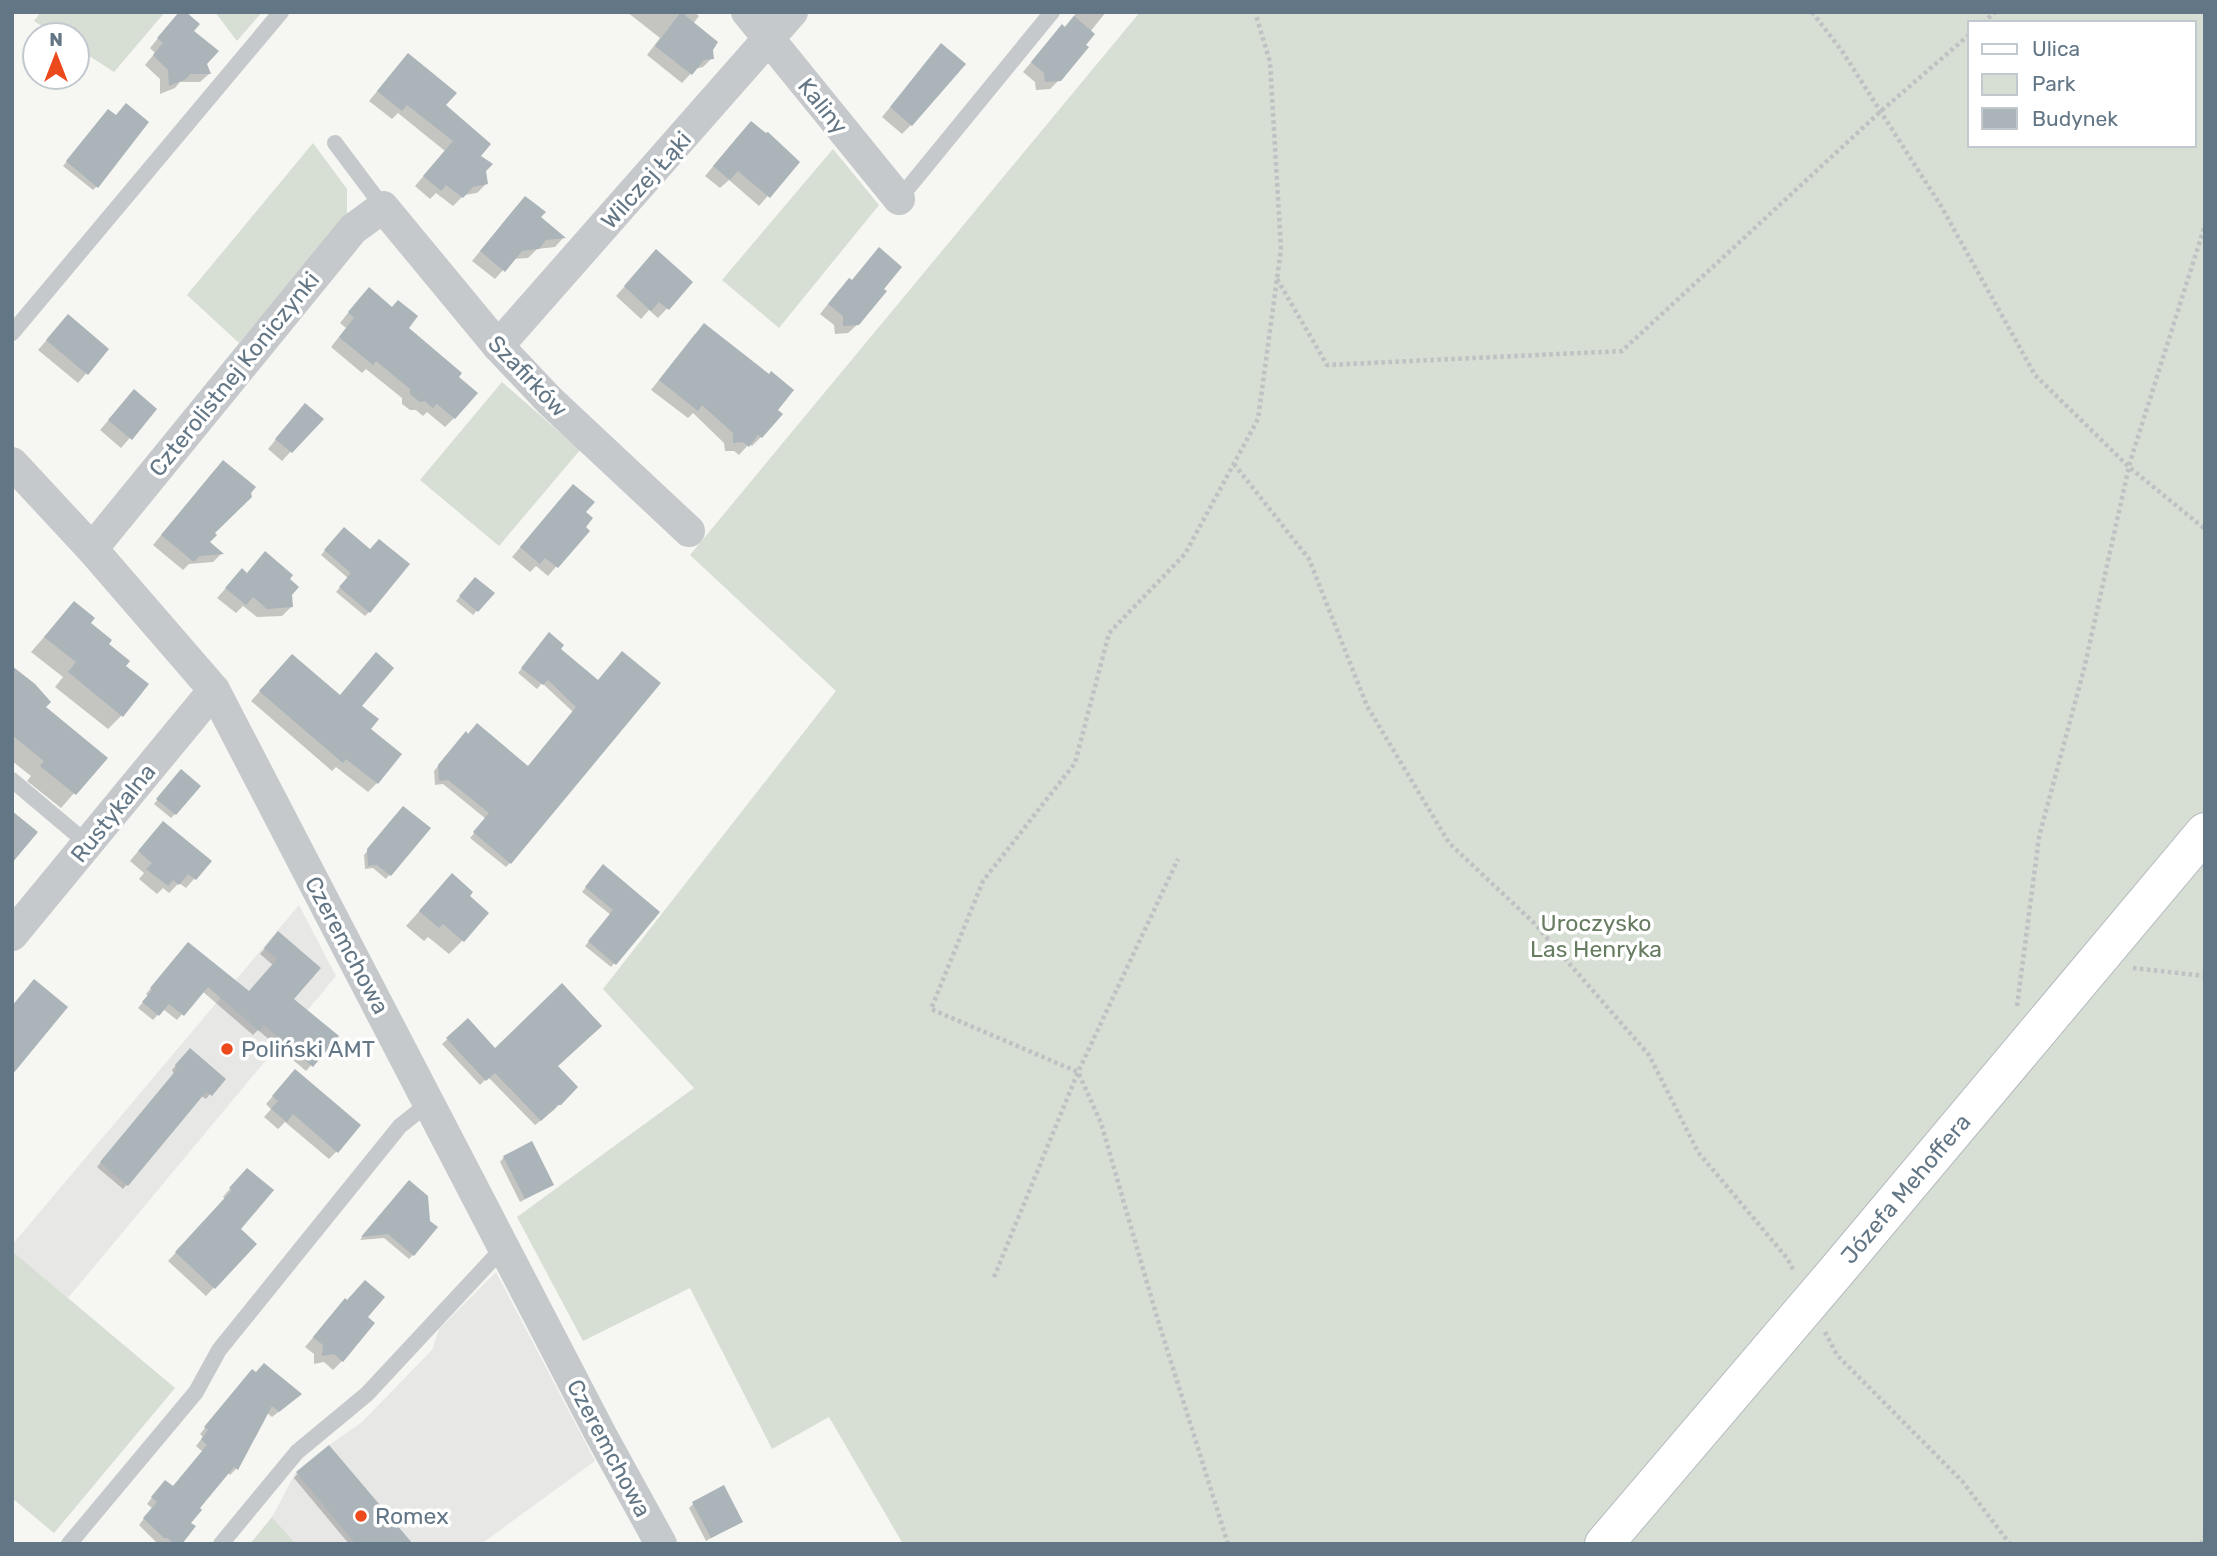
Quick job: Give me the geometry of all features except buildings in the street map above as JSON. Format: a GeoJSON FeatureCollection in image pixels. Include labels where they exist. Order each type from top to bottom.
{"type":"FeatureCollection","features":[{"type":"Feature","properties":{"kind":"street","name":"Kaliny"},"geometry":{"type":"LineString","coordinates":[[747,12],[899,199]]}},
{"type":"Feature","properties":{"kind":"street","name":"Wilczej Łąki"},"geometry":{"type":"LineString","coordinates":[[498,346],[792,12]]}},
{"type":"Feature","properties":{"kind":"street","name":"Szafirków"},"geometry":{"type":"LineString","coordinates":[[383,207],[498,346],[550,401],[689,531]]}},
{"type":"Feature","properties":{"kind":"street","name":"Czterolistnej Koniczynki"},"geometry":{"type":"LineString","coordinates":[[92,549],[353,229],[383,207]]}},
{"type":"Feature","properties":{"kind":"street","name":"Czeremchowa"},"geometry":{"type":"LineString","coordinates":[[12,463],[92,549],[214,690],[660,1544]]}},
{"type":"Feature","properties":{"kind":"street","name":"Rustykalna"},"geometry":{"type":"LineString","coordinates":[[12,935],[214,690]]}},
{"type":"Feature","properties":{"kind":"street","name":"Józefa Mehoffera"},"geometry":{"type":"LineString","coordinates":[[1604,1544],[2205,832]]}},
{"type":"Feature","properties":{"kind":"lane"},"geometry":{"type":"LineString","coordinates":[[12,333],[281,12]]}},
{"type":"Feature","properties":{"kind":"lane"},"geometry":{"type":"LineString","coordinates":[[899,199],[1052,12]]}},
{"type":"Feature","properties":{"kind":"lane"},"geometry":{"type":"LineString","coordinates":[[335,143],[383,207]]}},
{"type":"Feature","properties":{"kind":"lane"},"geometry":{"type":"LineString","coordinates":[[12,780],[88,844]]}},
{"type":"Feature","properties":{"kind":"lane"},"geometry":{"type":"LineString","coordinates":[[69,1544],[196,1392],[219,1350],[391,1137],[400,1126],[429,1103]]}},
{"type":"Feature","properties":{"kind":"lane"},"geometry":{"type":"LineString","coordinates":[[221,1544],[297,1452],[367,1394],[504,1247]]}},
{"type":"Feature","properties":{"kind":"path"},"geometry":{"type":"LineString","coordinates":[[1228,1544],[1156,1314],[1101,1123],[1079,1072],[931,1009],[983,881],[1075,763],[1110,634],[1185,554],[1258,419],[1281,249],[1270,62],[1255,12]]}},
{"type":"Feature","properties":{"kind":"path"},"geometry":{"type":"LineString","coordinates":[[1812,12],[1842,51],[1941,206],[2035,375],[2129,467],[2205,529]]}},
{"type":"Feature","properties":{"kind":"path"},"geometry":{"type":"LineString","coordinates":[[1277,279],[1328,365],[1622,351],[1881,111],[1968,36]]}},
{"type":"Feature","properties":{"kind":"path"},"geometry":{"type":"LineString","coordinates":[[2016,1010],[2039,836],[2084,669],[2129,467],[2205,225]]}},
{"type":"Feature","properties":{"kind":"path"},"geometry":{"type":"LineString","coordinates":[[1234,464],[1309,559],[1367,706],[1448,843],[1533,922],[1649,1055],[1698,1152],[1787,1258],[1837,1355],[1962,1481],[2010,1544]]}},
{"type":"Feature","properties":{"kind":"path"},"geometry":{"type":"LineString","coordinates":[[994,1277],[1079,1072],[1178,859]]}},
{"type":"Feature","properties":{"kind":"path"},"geometry":{"type":"LineString","coordinates":[[2093,964],[2205,976]]}},
{"type":"Feature","properties":{"kind":"path"},"geometry":{"type":"LineString","coordinates":[[2200,1544],[2205,1536]]}},
{"type":"Feature","properties":{"kind":"shaded area","name":"Poliński AMT"},"geometry":{"type":"Polygon","coordinates":[[[299,905],[336,976],[68,1298],[12,1251],[12,1245],[299,905]]]}},
{"type":"Feature","properties":{"kind":"shaded area"},"geometry":{"type":"Polygon","coordinates":[[[496,1272],[595,1461],[481,1544],[296,1544],[272,1517],[296,1472],[362,1422],[432,1350],[439,1329],[496,1272]]]}},
{"type":"Feature","properties":{"kind":"green space"},"geometry":{"type":"Polygon","coordinates":[[[41,12],[165,12],[114,72],[91,57],[91,21],[34,21],[41,12]]]}},
{"type":"Feature","properties":{"kind":"green space"},"geometry":{"type":"Polygon","coordinates":[[[215,12],[262,12],[237,41],[215,12]]]}},
{"type":"Feature","properties":{"kind":"green space","name":"Uroczysko Las Henryka"},"geometry":{"type":"Polygon","coordinates":[[[1140,12],[2205,12],[2205,1544],[903,1544],[829,1417],[772,1449],[690,1288],[583,1341],[517,1217],[694,1088],[603,989],[836,691],[690,555],[1140,12]]]}},
{"type":"Feature","properties":{"kind":"green space"},"geometry":{"type":"Polygon","coordinates":[[[313,143],[347,189],[347,215],[239,343],[187,295],[313,143]]]}},
{"type":"Feature","properties":{"kind":"green space"},"geometry":{"type":"Polygon","coordinates":[[[833,149],[879,205],[779,328],[722,280],[833,149]]]}},
{"type":"Feature","properties":{"kind":"green space"},"geometry":{"type":"Polygon","coordinates":[[[502,382],[580,450],[499,546],[420,480],[502,382]]]}},
{"type":"Feature","properties":{"kind":"green space"},"geometry":{"type":"Polygon","coordinates":[[[12,1251],[175,1388],[54,1533],[12,1498],[12,1251]]]}},
{"type":"Feature","properties":{"kind":"green space"},"geometry":{"type":"Polygon","coordinates":[[[272,1517],[296,1544],[250,1544],[272,1517]]]}},
{"type":"Feature","properties":{"kind":"place","name":"Poliński AMT"},"geometry":{"type":"Point","coordinates":[227,1049]}},
{"type":"Feature","properties":{"kind":"place","name":"Romex"},"geometry":{"type":"Point","coordinates":[361,1516]}}]}
